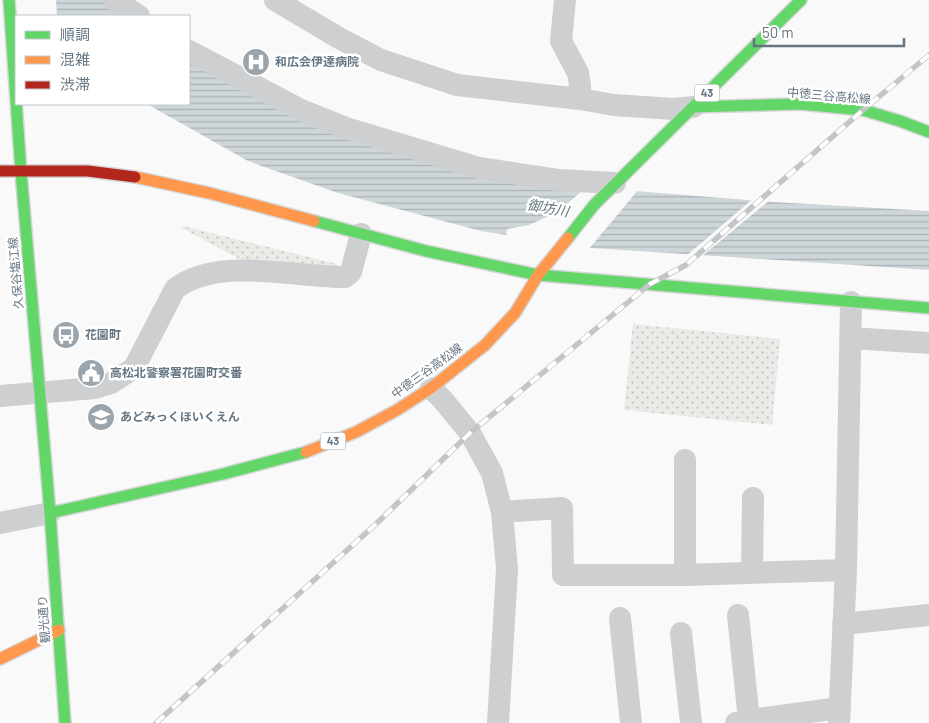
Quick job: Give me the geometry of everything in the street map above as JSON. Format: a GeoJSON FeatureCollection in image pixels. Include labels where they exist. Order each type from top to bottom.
{"type":"FeatureCollection","features":[{"type":"Feature","properties":{"kind":"main road","name":"久保谷塩江線"},"geometry":{"type":"LineString","coordinates":[[9,0],[10,16],[6,60],[21,172],[50,513]]}},
{"type":"Feature","properties":{"kind":"main road","name":"中徳三谷高松線"},"geometry":{"type":"LineString","coordinates":[[50,513],[223,474],[303,453],[356,432],[397,410],[432,388],[485,345],[515,313],[556,250],[594,205],[801,0]]}},
{"type":"Feature","properties":{"kind":"main road","name":"中徳三谷高松線"},"geometry":{"type":"LineString","coordinates":[[693,107],[800,104],[862,110],[929,132]]}},
{"type":"Feature","properties":{"kind":"main road"},"geometry":{"type":"LineString","coordinates":[[0,172],[86,170],[118,174],[222,196],[477,264],[538,275],[929,308]]}},
{"type":"Feature","properties":{"kind":"main road","name":"観光通り"},"geometry":{"type":"LineString","coordinates":[[50,513],[65,723]]}},
{"type":"Feature","properties":{"kind":"main road"},"geometry":{"type":"LineString","coordinates":[[0,659],[59,630]]}},
{"type":"Feature","properties":{"kind":"street"},"geometry":{"type":"LineString","coordinates":[[115,0],[138,15]]}},
{"type":"Feature","properties":{"kind":"street"},"geometry":{"type":"LineString","coordinates":[[275,0],[339,38],[381,60],[457,85],[580,98],[614,105],[674,109],[693,107]]}},
{"type":"Feature","properties":{"kind":"street"},"geometry":{"type":"LineString","coordinates":[[564,0],[561,41],[578,72],[580,98]]}},
{"type":"Feature","properties":{"kind":"street"},"geometry":{"type":"LineString","coordinates":[[190,52],[301,110],[346,128],[479,168],[558,180],[614,184]]}},
{"type":"Feature","properties":{"kind":"street"},"geometry":{"type":"LineString","coordinates":[[0,396],[96,388],[111,383],[134,368],[175,289],[185,281],[218,272],[236,270],[345,277],[351,272],[361,234]]}},
{"type":"Feature","properties":{"kind":"street"},"geometry":{"type":"LineString","coordinates":[[738,615],[743,721],[840,716],[846,570],[851,302]]}},
{"type":"Feature","properties":{"kind":"street"},"geometry":{"type":"LineString","coordinates":[[850,338],[929,343]]}},
{"type":"Feature","properties":{"kind":"street"},"geometry":{"type":"LineString","coordinates":[[432,388],[470,433],[492,473],[502,512],[507,569],[498,723]]}},
{"type":"Feature","properties":{"kind":"street"},"geometry":{"type":"LineString","coordinates":[[685,460],[685,575]]}},
{"type":"Feature","properties":{"kind":"street"},"geometry":{"type":"LineString","coordinates":[[752,573],[753,498]]}},
{"type":"Feature","properties":{"kind":"street"},"geometry":{"type":"LineString","coordinates":[[502,512],[562,508],[563,575],[685,575],[846,570]]}},
{"type":"Feature","properties":{"kind":"street"},"geometry":{"type":"LineString","coordinates":[[0,523],[50,513]]}},
{"type":"Feature","properties":{"kind":"street"},"geometry":{"type":"LineString","coordinates":[[843,624],[929,615]]}},
{"type":"Feature","properties":{"kind":"street"},"geometry":{"type":"LineString","coordinates":[[620,618],[630,723]]}},
{"type":"Feature","properties":{"kind":"street"},"geometry":{"type":"LineString","coordinates":[[681,633],[691,723]]}},
{"type":"Feature","properties":{"kind":"shaded area"},"geometry":{"type":"Polygon","coordinates":[[[183,226],[337,264],[335,270],[243,261],[182,228],[183,226]]]}},
{"type":"Feature","properties":{"kind":"shaded area"},"geometry":{"type":"Polygon","coordinates":[[[633,324],[780,339],[772,425],[624,410],[633,324]]]}},
{"type":"Feature","properties":{"kind":"water"},"geometry":{"type":"Polygon","coordinates":[[[0,0],[108,0],[129,15],[19,15],[0,0]]]}},
{"type":"Feature","properties":{"kind":"water","name":"御坊川"},"geometry":{"type":"Polygon","coordinates":[[[190,56],[233,83],[558,185],[774,202],[929,211],[929,270],[592,248],[481,231],[338,193],[248,161],[149,105],[190,105],[190,56]]]}},
{"type":"Feature","properties":{"kind":"pier"},"geometry":{"type":"Polygon","coordinates":[[[0,0],[56,0],[57,15],[15,15],[0,0]]]}},
{"type":"Feature","properties":{"kind":"pier"},"geometry":{"type":"Polygon","coordinates":[[[589,185],[639,189],[588,250],[506,237],[507,229],[529,225],[551,215],[589,185]]]}},
{"type":"Feature","properties":{"kind":"pier"},"geometry":{"type":"Polygon","coordinates":[[[754,198],[771,199],[701,257],[686,256],[754,198]]]}},
{"type":"Feature","properties":{"kind":"railway"},"geometry":{"type":"LineString","coordinates":[[156,723],[376,524],[470,433],[650,284],[686,265],[863,110],[929,55]]}},
{"type":"Feature","properties":{"kind":"traffic: fast"},"geometry":{"type":"LineString","coordinates":[[9,0],[15,86]]}},
{"type":"Feature","properties":{"kind":"traffic: fast"},"geometry":{"type":"LineString","coordinates":[[568,238],[594,205],[801,0]]}},
{"type":"Feature","properties":{"kind":"traffic: fast"},"geometry":{"type":"LineString","coordinates":[[693,107],[800,104],[863,110],[929,132]]}},
{"type":"Feature","properties":{"kind":"traffic: fast"},"geometry":{"type":"LineString","coordinates":[[16,105],[50,513]]}},
{"type":"Feature","properties":{"kind":"traffic: fast"},"geometry":{"type":"LineString","coordinates":[[314,221],[426,251],[538,275],[929,308]]}},
{"type":"Feature","properties":{"kind":"traffic: fast"},"geometry":{"type":"LineString","coordinates":[[65,723],[50,513],[223,474],[306,452]]}},
{"type":"Feature","properties":{"kind":"traffic: slow"},"geometry":{"type":"LineString","coordinates":[[135,177],[209,193],[314,221]]}},
{"type":"Feature","properties":{"kind":"traffic: slow"},"geometry":{"type":"LineString","coordinates":[[306,452],[356,432],[397,410],[431,388],[485,345],[515,313],[538,275],[568,238]]}},
{"type":"Feature","properties":{"kind":"traffic: slow"},"geometry":{"type":"LineString","coordinates":[[0,659],[59,630]]}},
{"type":"Feature","properties":{"kind":"traffic: jam"},"geometry":{"type":"LineString","coordinates":[[0,171],[88,171],[135,177]]}},
{"type":"Feature","properties":{"kind":"place","name":"和広会伊達病院"},"geometry":{"type":"Point","coordinates":[256,62]}},
{"type":"Feature","properties":{"kind":"place","name":"花園町"},"geometry":{"type":"Point","coordinates":[66,335]}},
{"type":"Feature","properties":{"kind":"place","name":"高松北警察署花園町交番"},"geometry":{"type":"Point","coordinates":[91,373]}},
{"type":"Feature","properties":{"kind":"place","name":"あどみっくほいくえん"},"geometry":{"type":"Point","coordinates":[101,417]}}]}
